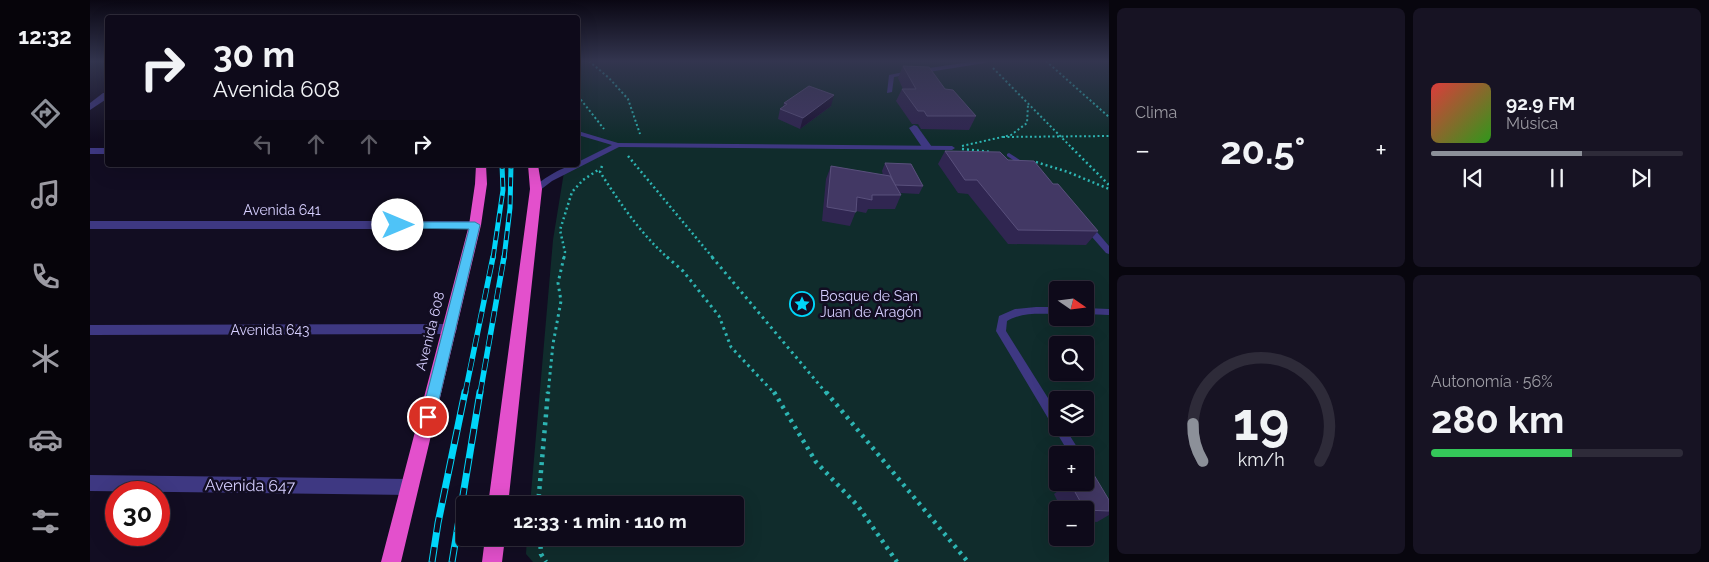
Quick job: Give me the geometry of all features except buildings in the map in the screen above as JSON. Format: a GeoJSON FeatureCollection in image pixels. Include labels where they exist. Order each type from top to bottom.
{"type":"FeatureCollection","features":[{"type":"Feature","properties":{"kind":"highway","name":"Avenida 608"},"geometry":{"type":"LineString","coordinates":[[391,562],[475,225],[481,184],[481,167]]}},
{"type":"Feature","properties":{"kind":"highway"},"geometry":{"type":"LineString","coordinates":[[499,496],[536,189],[533,167]]}},
{"type":"Feature","properties":{"kind":"highway"},"geometry":{"type":"LineString","coordinates":[[492,562],[494,546]]}},
{"type":"Feature","properties":{"kind":"street"},"geometry":{"type":"LineString","coordinates":[[90,95],[105,95]]}},
{"type":"Feature","properties":{"kind":"street"},"geometry":{"type":"LineString","coordinates":[[90,107],[105,96]]}},
{"type":"Feature","properties":{"kind":"street"},"geometry":{"type":"LineString","coordinates":[[914,128],[928,147]]}},
{"type":"Feature","properties":{"kind":"street"},"geometry":{"type":"LineString","coordinates":[[90,151],[105,151]]}},
{"type":"Feature","properties":{"kind":"street","name":"Avenida 641"},"geometry":{"type":"LineString","coordinates":[[90,226],[475,225]]}},
{"type":"Feature","properties":{"kind":"street","name":"Avenida 643"},"geometry":{"type":"LineString","coordinates":[[90,330],[450,329]]}},
{"type":"Feature","properties":{"kind":"street","name":"Avenida 647"},"geometry":{"type":"LineString","coordinates":[[90,483],[410,487]]}},
{"type":"Feature","properties":{"kind":"lane"},"geometry":{"type":"LineString","coordinates":[[889,92],[890,87]]}},
{"type":"Feature","properties":{"kind":"lane"},"geometry":{"type":"LineString","coordinates":[[580,134],[618,145],[952,148]]}},
{"type":"Feature","properties":{"kind":"lane"},"geometry":{"type":"LineString","coordinates":[[580,164],[618,145]]}},
{"type":"Feature","properties":{"kind":"lane"},"geometry":{"type":"LineString","coordinates":[[1009,155],[1036,173]]}},
{"type":"Feature","properties":{"kind":"lane"},"geometry":{"type":"LineString","coordinates":[[536,189],[549,179],[573,167]]}},
{"type":"Feature","properties":{"kind":"lane"},"geometry":{"type":"LineString","coordinates":[[1084,223],[1109,251]]}},
{"type":"Feature","properties":{"kind":"lane"},"geometry":{"type":"LineString","coordinates":[[1049,310],[1012,312],[1002,319],[1001,331],[1049,411]]}},
{"type":"Feature","properties":{"kind":"lane"},"geometry":{"type":"LineString","coordinates":[[1094,311],[1109,312]]}},
{"type":"Feature","properties":{"kind":"path"},"geometry":{"type":"LineString","coordinates":[[617,87],[628,99],[640,134]]}},
{"type":"Feature","properties":{"kind":"path"},"geometry":{"type":"LineString","coordinates":[[1012,87],[1109,185]]}},
{"type":"Feature","properties":{"kind":"path"},"geometry":{"type":"LineString","coordinates":[[1076,87],[1109,117]]}},
{"type":"Feature","properties":{"kind":"path"},"geometry":{"type":"LineString","coordinates":[[580,98],[968,562]]}},
{"type":"Feature","properties":{"kind":"path"},"geometry":{"type":"LineString","coordinates":[[952,148],[1011,135],[1027,123],[1028,104]]}},
{"type":"Feature","properties":{"kind":"path"},"geometry":{"type":"LineString","coordinates":[[1003,137],[1109,136]]}},
{"type":"Feature","properties":{"kind":"path"},"geometry":{"type":"LineString","coordinates":[[539,496],[553,344],[561,301],[558,283],[565,252],[560,230],[572,192],[583,180],[596,172],[603,163],[600,172],[629,216],[651,243],[683,271],[719,316],[731,347],[776,395],[816,462],[858,506],[897,562]]}},
{"type":"Feature","properties":{"kind":"path"},"geometry":{"type":"LineString","coordinates":[[540,546],[541,554],[546,562]]}},
{"type":"Feature","properties":{"kind":"green space","name":"Bosque de San Juan de Aragón"},"geometry":{"type":"Polygon","coordinates":[[[580,87],[1109,87],[1109,562],[533,562],[526,554],[526,546],[744,546],[744,496],[531,496],[553,240],[563,167],[580,167],[580,87]]]}},
{"type":"Feature","properties":{"kind":"railway"},"geometry":{"type":"LineString","coordinates":[[493,258],[503,190],[502,167]]}},
{"type":"Feature","properties":{"kind":"railway"},"geometry":{"type":"LineString","coordinates":[[504,258],[510,208],[511,167]]}},
{"type":"Feature","properties":{"kind":"railway"},"geometry":{"type":"LineString","coordinates":[[465,394],[493,257]]}},
{"type":"Feature","properties":{"kind":"railway"},"geometry":{"type":"LineString","coordinates":[[480,394],[504,257]]}},
{"type":"Feature","properties":{"kind":"railway"},"geometry":{"type":"LineString","coordinates":[[432,562],[438,523],[465,392]]}},
{"type":"Feature","properties":{"kind":"railway"},"geometry":{"type":"LineString","coordinates":[[452,562],[480,392]]}},
{"type":"Feature","properties":{"kind":"place","name":"Bosque de San Juan de Aragón"},"geometry":{"type":"Point","coordinates":[802,304]}},
{"type":"Feature","properties":{"kind":"route"},"geometry":{"type":"LineString","coordinates":[[398,225],[475,225],[428,417]]}}]}
